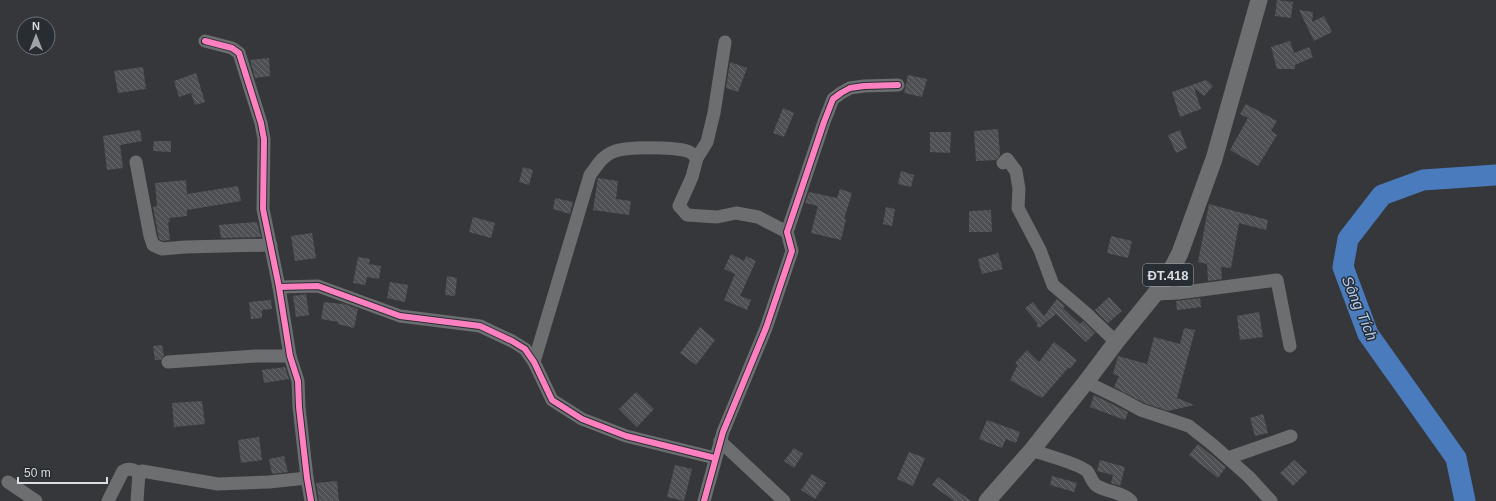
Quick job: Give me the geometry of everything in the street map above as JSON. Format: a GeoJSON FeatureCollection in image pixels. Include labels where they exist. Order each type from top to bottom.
{"type":"FeatureCollection","features":[{"type":"Feature","properties":{"kind":"main road","name":"ĐT.418"},"geometry":{"type":"LineString","coordinates":[[987,501],[1032,450],[1155,294],[1169,274],[1180,253],[1214,159],[1259,0]]}},
{"type":"Feature","properties":{"kind":"street"},"geometry":{"type":"LineString","coordinates":[[205,41],[232,48],[239,53],[264,139],[263,209],[280,287],[290,356],[298,381],[299,407],[311,501]]}},
{"type":"Feature","properties":{"kind":"street"},"geometry":{"type":"LineString","coordinates":[[725,42],[714,113],[707,142],[697,158],[692,177],[679,206],[687,215],[717,216],[736,213],[758,217],[787,232]]}},
{"type":"Feature","properties":{"kind":"street"},"geometry":{"type":"LineString","coordinates":[[704,501],[723,432],[766,328],[792,251],[787,232],[833,99],[850,88],[898,84]]}},
{"type":"Feature","properties":{"kind":"street"},"geometry":{"type":"LineString","coordinates":[[534,362],[590,175],[602,158],[614,151],[631,148],[682,150],[690,152],[697,158]]}},
{"type":"Feature","properties":{"kind":"street"},"geometry":{"type":"LineString","coordinates":[[1003,163],[1007,159],[1016,171],[1018,208],[1040,250],[1053,285],[1087,314],[1116,342]]}},
{"type":"Feature","properties":{"kind":"street"},"geometry":{"type":"LineString","coordinates":[[136,162],[153,245],[162,248],[271,245]]}},
{"type":"Feature","properties":{"kind":"street"},"geometry":{"type":"LineString","coordinates":[[1155,294],[1178,293],[1277,280],[1290,346]]}},
{"type":"Feature","properties":{"kind":"street"},"geometry":{"type":"LineString","coordinates":[[280,287],[318,286],[400,316],[480,326],[512,341],[525,349],[534,362],[552,400],[582,419],[626,436],[715,458]]}},
{"type":"Feature","properties":{"kind":"street"},"geometry":{"type":"LineString","coordinates":[[168,362],[256,356],[290,356]]}},
{"type":"Feature","properties":{"kind":"street"},"geometry":{"type":"LineString","coordinates":[[1086,382],[1141,410],[1189,426],[1228,458],[1271,501]]}},
{"type":"Feature","properties":{"kind":"street"},"geometry":{"type":"LineString","coordinates":[[1228,458],[1291,436]]}},
{"type":"Feature","properties":{"kind":"street"},"geometry":{"type":"LineString","coordinates":[[720,441],[784,501]]}},
{"type":"Feature","properties":{"kind":"street"},"geometry":{"type":"LineString","coordinates":[[1032,450],[1079,466],[1087,472],[1095,485],[1123,496],[1131,501]]}},
{"type":"Feature","properties":{"kind":"street"},"geometry":{"type":"LineString","coordinates":[[108,501],[119,477],[123,471],[128,469],[139,473],[142,471],[149,471],[218,484],[269,482],[307,478]]}},
{"type":"Feature","properties":{"kind":"street"},"geometry":{"type":"LineString","coordinates":[[137,501],[139,473]]}},
{"type":"Feature","properties":{"kind":"street"},"geometry":{"type":"LineString","coordinates":[[8,482],[36,501]]}},
{"type":"Feature","properties":{"kind":"building"},"geometry":{"type":"Polygon","coordinates":[[[1277,0],[1293,2],[1291,18],[1275,16],[1277,0]]]}},
{"type":"Feature","properties":{"kind":"building"},"geometry":{"type":"Polygon","coordinates":[[[1299,10],[1313,12],[1312,22],[1324,16],[1332,32],[1314,41],[1299,10]]]}},
{"type":"Feature","properties":{"kind":"building"},"geometry":{"type":"Polygon","coordinates":[[[1290,41],[1294,53],[1309,47],[1313,57],[1295,65],[1295,69],[1277,69],[1271,47],[1290,41]]]}},
{"type":"Feature","properties":{"kind":"building"},"geometry":{"type":"Polygon","coordinates":[[[269,58],[270,76],[255,78],[250,60],[269,58]]]}},
{"type":"Feature","properties":{"kind":"building"},"geometry":{"type":"Polygon","coordinates":[[[730,62],[747,68],[738,92],[726,88],[730,62]]]}},
{"type":"Feature","properties":{"kind":"building"},"geometry":{"type":"Polygon","coordinates":[[[143,67],[146,89],[118,93],[114,71],[143,67]]]}},
{"type":"Feature","properties":{"kind":"building"},"geometry":{"type":"Polygon","coordinates":[[[196,73],[205,102],[195,105],[191,93],[179,97],[174,81],[196,73]]]}},
{"type":"Feature","properties":{"kind":"building"},"geometry":{"type":"Polygon","coordinates":[[[908,75],[927,79],[922,97],[904,93],[908,75]]]}},
{"type":"Feature","properties":{"kind":"building"},"geometry":{"type":"Polygon","coordinates":[[[1206,80],[1213,86],[1204,96],[1194,88],[1201,109],[1180,117],[1172,92],[1206,80]]]}},
{"type":"Feature","properties":{"kind":"building"},"geometry":{"type":"Polygon","coordinates":[[[1246,104],[1277,121],[1271,131],[1277,135],[1258,166],[1230,150],[1248,118],[1240,114],[1246,104]]]}},
{"type":"Feature","properties":{"kind":"building"},"geometry":{"type":"Polygon","coordinates":[[[783,108],[794,113],[784,137],[773,133],[783,108]]]}},
{"type":"Feature","properties":{"kind":"building"},"geometry":{"type":"Polygon","coordinates":[[[998,129],[1000,155],[996,160],[976,161],[974,131],[998,129]]]}},
{"type":"Feature","properties":{"kind":"building"},"geometry":{"type":"Polygon","coordinates":[[[140,130],[142,141],[120,145],[123,168],[107,170],[103,136],[140,130]]]}},
{"type":"Feature","properties":{"kind":"building"},"geometry":{"type":"Polygon","coordinates":[[[1180,130],[1187,148],[1176,153],[1168,135],[1180,130]]]}},
{"type":"Feature","properties":{"kind":"building"},"geometry":{"type":"Polygon","coordinates":[[[930,132],[951,132],[950,153],[930,152],[930,132]]]}},
{"type":"Feature","properties":{"kind":"building"},"geometry":{"type":"Polygon","coordinates":[[[154,141],[171,141],[171,152],[153,151],[154,141]]]}},
{"type":"Feature","properties":{"kind":"building"},"geometry":{"type":"Polygon","coordinates":[[[523,167],[533,170],[529,185],[519,182],[523,167]]]}},
{"type":"Feature","properties":{"kind":"building"},"geometry":{"type":"Polygon","coordinates":[[[901,171],[914,175],[911,187],[898,184],[901,171]]]}},
{"type":"Feature","properties":{"kind":"building"},"geometry":{"type":"Polygon","coordinates":[[[598,178],[618,181],[616,199],[631,201],[629,215],[593,210],[598,178]]]}},
{"type":"Feature","properties":{"kind":"building"},"geometry":{"type":"Polygon","coordinates":[[[186,180],[187,194],[238,186],[241,201],[187,210],[187,216],[169,218],[170,240],[163,241],[159,239],[153,207],[157,206],[155,183],[186,180]]]}},
{"type":"Feature","properties":{"kind":"building"},"geometry":{"type":"Polygon","coordinates":[[[840,189],[852,193],[844,219],[846,219],[841,240],[811,233],[818,206],[805,203],[809,192],[837,198],[840,189]]]}},
{"type":"Feature","properties":{"kind":"building"},"geometry":{"type":"Polygon","coordinates":[[[555,198],[573,202],[570,214],[553,209],[555,198]]]}},
{"type":"Feature","properties":{"kind":"building"},"geometry":{"type":"Polygon","coordinates":[[[1209,204],[1268,220],[1266,230],[1239,223],[1231,268],[1221,267],[1222,279],[1208,281],[1207,264],[1198,262],[1209,204]]]}},
{"type":"Feature","properties":{"kind":"building"},"geometry":{"type":"Polygon","coordinates":[[[886,207],[895,209],[892,226],[883,224],[886,207]]]}},
{"type":"Feature","properties":{"kind":"building"},"geometry":{"type":"Polygon","coordinates":[[[991,210],[992,232],[969,232],[969,211],[991,210]]]}},
{"type":"Feature","properties":{"kind":"building"},"geometry":{"type":"Polygon","coordinates":[[[473,217],[495,223],[491,238],[469,232],[473,217]]]}},
{"type":"Feature","properties":{"kind":"building"},"geometry":{"type":"Polygon","coordinates":[[[257,222],[261,237],[221,238],[219,225],[257,222]]]}},
{"type":"Feature","properties":{"kind":"building"},"geometry":{"type":"Polygon","coordinates":[[[312,233],[316,258],[295,261],[291,236],[312,233]]]}},
{"type":"Feature","properties":{"kind":"building"},"geometry":{"type":"Polygon","coordinates":[[[1111,236],[1132,241],[1128,258],[1107,253],[1111,236]]]}},
{"type":"Feature","properties":{"kind":"building"},"geometry":{"type":"Polygon","coordinates":[[[998,253],[1003,269],[982,274],[978,259],[998,253]]]}},
{"type":"Feature","properties":{"kind":"building"},"geometry":{"type":"Polygon","coordinates":[[[731,254],[744,261],[746,256],[756,261],[740,296],[751,300],[747,310],[724,300],[735,274],[724,269],[731,254]]]}},
{"type":"Feature","properties":{"kind":"building"},"geometry":{"type":"Polygon","coordinates":[[[358,257],[370,259],[369,264],[381,266],[379,279],[367,277],[365,285],[353,283],[358,257]]]}},
{"type":"Feature","properties":{"kind":"building"},"geometry":{"type":"Polygon","coordinates":[[[447,276],[457,278],[455,296],[445,295],[447,276]]]}},
{"type":"Feature","properties":{"kind":"building"},"geometry":{"type":"Polygon","coordinates":[[[390,282],[408,285],[405,302],[387,298],[390,282]]]}},
{"type":"Feature","properties":{"kind":"building"},"geometry":{"type":"Polygon","coordinates":[[[306,294],[309,315],[296,317],[293,296],[306,294]]]}},
{"type":"Feature","properties":{"kind":"building"},"geometry":{"type":"Polygon","coordinates":[[[1109,297],[1122,311],[1108,323],[1095,310],[1109,297]]]}},
{"type":"Feature","properties":{"kind":"building"},"geometry":{"type":"Polygon","coordinates":[[[1200,298],[1201,307],[1177,310],[1176,301],[1200,298]]]}},
{"type":"Feature","properties":{"kind":"building"},"geometry":{"type":"Polygon","coordinates":[[[1057,299],[1065,306],[1063,308],[1080,324],[1083,321],[1095,333],[1086,342],[1056,314],[1039,328],[1036,326],[1038,324],[1025,308],[1033,302],[1044,316],[1057,299]]]}},
{"type":"Feature","properties":{"kind":"building"},"geometry":{"type":"Polygon","coordinates":[[[271,300],[272,309],[262,310],[262,318],[251,319],[249,302],[271,300]]]}},
{"type":"Feature","properties":{"kind":"building"},"geometry":{"type":"Polygon","coordinates":[[[324,302],[342,303],[358,309],[354,328],[338,324],[338,322],[321,319],[324,302]]]}},
{"type":"Feature","properties":{"kind":"building"},"geometry":{"type":"Polygon","coordinates":[[[1259,312],[1263,337],[1240,340],[1237,316],[1259,312]]]}},
{"type":"Feature","properties":{"kind":"building"},"geometry":{"type":"Polygon","coordinates":[[[700,327],[715,340],[696,365],[680,353],[700,327]]]}},
{"type":"Feature","properties":{"kind":"building"},"geometry":{"type":"Polygon","coordinates":[[[1184,328],[1195,330],[1177,398],[1194,405],[1168,411],[1144,403],[1114,387],[1119,376],[1113,374],[1118,356],[1147,364],[1154,337],[1180,344],[1184,328]]]}},
{"type":"Feature","properties":{"kind":"building"},"geometry":{"type":"Polygon","coordinates":[[[1054,342],[1077,360],[1042,398],[1010,380],[1018,365],[1015,363],[1027,350],[1039,362],[1054,342]]]}},
{"type":"Feature","properties":{"kind":"building"},"geometry":{"type":"Polygon","coordinates":[[[162,345],[164,355],[161,360],[155,360],[153,346],[162,345]]]}},
{"type":"Feature","properties":{"kind":"building"},"geometry":{"type":"Polygon","coordinates":[[[285,367],[289,379],[264,383],[262,370],[285,367]]]}},
{"type":"Feature","properties":{"kind":"building"},"geometry":{"type":"Polygon","coordinates":[[[636,392],[654,409],[637,427],[619,409],[636,392]]]}},
{"type":"Feature","properties":{"kind":"building"},"geometry":{"type":"Polygon","coordinates":[[[1094,395],[1128,412],[1125,420],[1090,407],[1094,395]]]}},
{"type":"Feature","properties":{"kind":"building"},"geometry":{"type":"Polygon","coordinates":[[[202,401],[205,424],[174,427],[172,403],[202,401]]]}},
{"type":"Feature","properties":{"kind":"building"},"geometry":{"type":"Polygon","coordinates":[[[1263,414],[1268,433],[1255,436],[1250,418],[1263,414]]]}},
{"type":"Feature","properties":{"kind":"building"},"geometry":{"type":"Polygon","coordinates":[[[987,420],[1020,432],[1016,443],[1006,439],[1002,448],[979,439],[987,420]]]}},
{"type":"Feature","properties":{"kind":"building"},"geometry":{"type":"Polygon","coordinates":[[[259,437],[262,460],[241,463],[238,440],[259,437]]]}},
{"type":"Feature","properties":{"kind":"building"},"geometry":{"type":"Polygon","coordinates":[[[1198,444],[1226,467],[1218,478],[1189,455],[1198,444]]]}},
{"type":"Feature","properties":{"kind":"building"},"geometry":{"type":"Polygon","coordinates":[[[794,448],[803,454],[794,468],[784,461],[794,448]]]}},
{"type":"Feature","properties":{"kind":"building"},"geometry":{"type":"Polygon","coordinates":[[[909,452],[925,458],[913,486],[897,479],[909,452]]]}},
{"type":"Feature","properties":{"kind":"building"},"geometry":{"type":"Polygon","coordinates":[[[284,456],[288,472],[272,474],[269,459],[284,456]]]}},
{"type":"Feature","properties":{"kind":"building"},"geometry":{"type":"Polygon","coordinates":[[[1100,460],[1125,467],[1120,486],[1111,483],[1113,475],[1097,471],[1100,460]]]}},
{"type":"Feature","properties":{"kind":"building"},"geometry":{"type":"Polygon","coordinates":[[[1294,460],[1307,472],[1293,486],[1280,473],[1294,460]]]}},
{"type":"Feature","properties":{"kind":"building"},"geometry":{"type":"Polygon","coordinates":[[[675,465],[692,469],[684,501],[667,497],[675,465]]]}},
{"type":"Feature","properties":{"kind":"building"},"geometry":{"type":"Polygon","coordinates":[[[812,474],[826,483],[815,499],[801,490],[812,474]]]}},
{"type":"Feature","properties":{"kind":"building"},"geometry":{"type":"Polygon","coordinates":[[[1052,476],[1077,483],[1074,492],[1050,485],[1052,476]]]}},
{"type":"Feature","properties":{"kind":"building"},"geometry":{"type":"Polygon","coordinates":[[[938,477],[971,501],[954,501],[932,485],[938,477]]]}},
{"type":"Feature","properties":{"kind":"building"},"geometry":{"type":"Polygon","coordinates":[[[337,481],[339,501],[319,501],[316,483],[337,481]]]}},
{"type":"Feature","properties":{"kind":"waterway","name":"Sông Tích"},"geometry":{"type":"LineString","coordinates":[[1465,501],[1456,458],[1368,334],[1343,267],[1348,239],[1382,195],[1423,180],[1496,175]]}},
{"type":"Feature","properties":{"kind":"cycle path"},"geometry":{"type":"LineString","coordinates":[[205,41],[232,48],[239,53],[261,123],[264,139],[263,209],[279,287],[290,356],[298,381],[299,407],[311,501]]}},
{"type":"Feature","properties":{"kind":"cycle path"},"geometry":{"type":"LineString","coordinates":[[704,501],[723,432],[766,328],[792,251],[787,232],[833,99],[850,88],[898,85]]}},
{"type":"Feature","properties":{"kind":"cycle path"},"geometry":{"type":"LineString","coordinates":[[279,287],[318,286],[400,316],[480,326],[512,341],[525,349],[534,362],[552,400],[582,419],[626,436],[715,458]]}}]}
